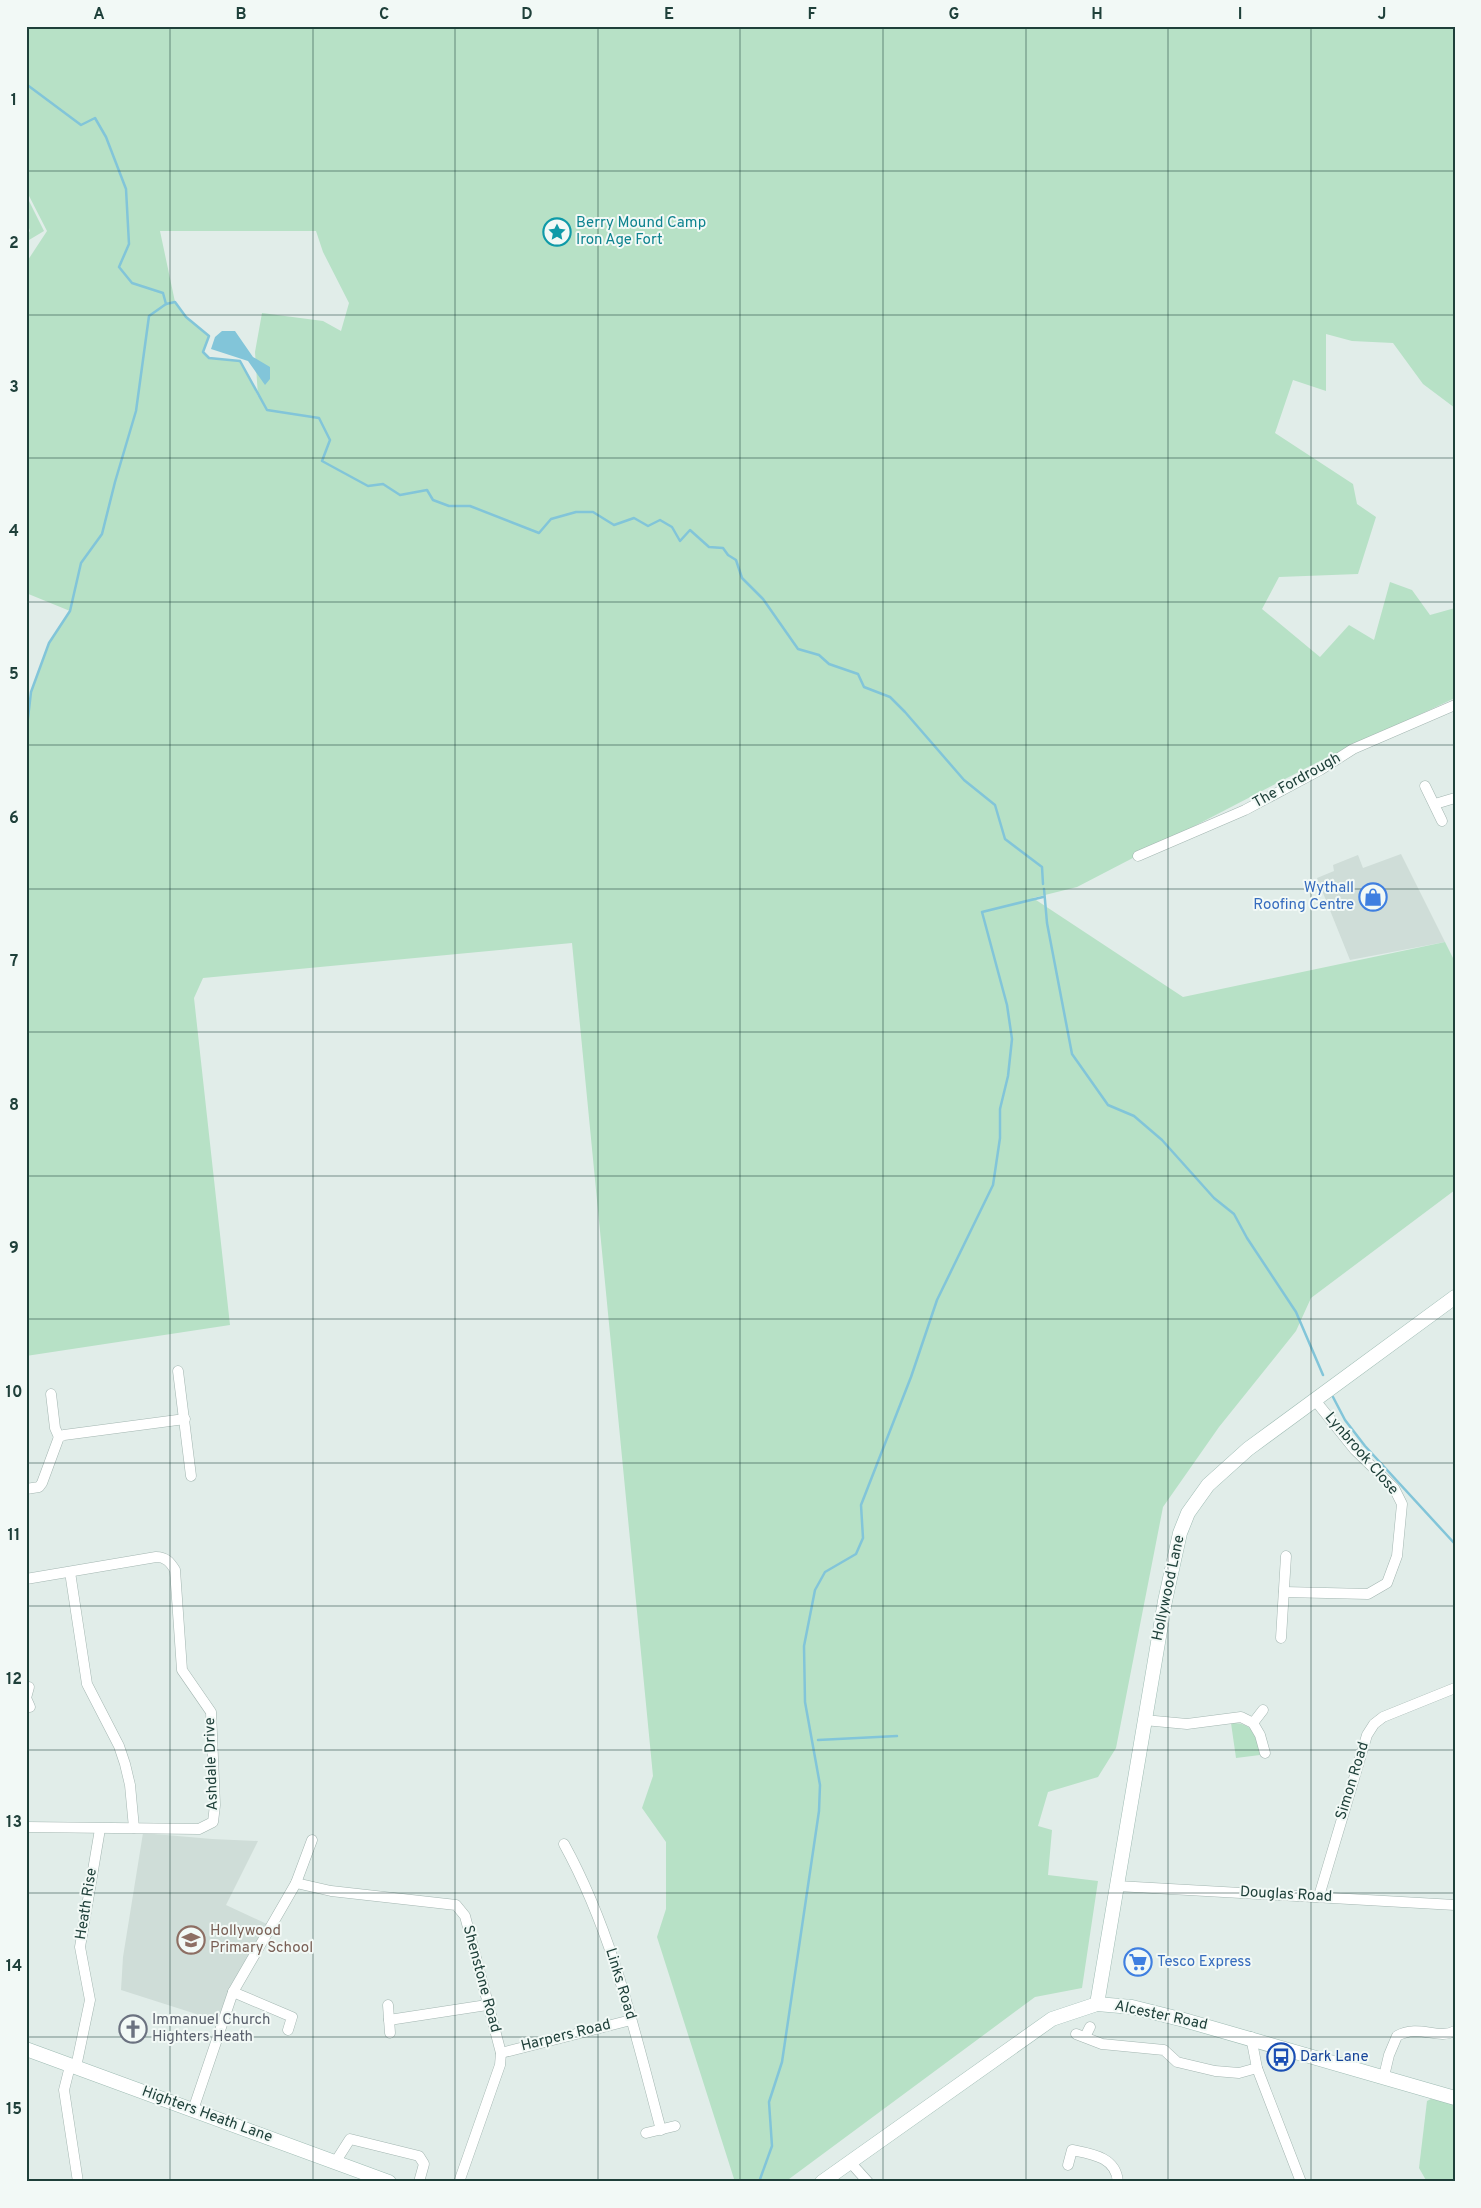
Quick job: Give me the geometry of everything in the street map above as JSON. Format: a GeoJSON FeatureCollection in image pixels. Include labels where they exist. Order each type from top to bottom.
{"type":"FeatureCollection","features":[{"type":"Feature","properties":{"kind":"street","name":"The Fordrough"},"geometry":{"type":"LineString","coordinates":[[1138,856],[1245,810],[1320,770],[1353,748],[1455,705]]}},
{"type":"Feature","properties":{"kind":"street"},"geometry":{"type":"LineString","coordinates":[[1425,786],[1442,821]]}},
{"type":"Feature","properties":{"kind":"street"},"geometry":{"type":"LineString","coordinates":[[1434,804],[1455,798]]}},
{"type":"Feature","properties":{"kind":"street","name":"Hollywood Lane"},"geometry":{"type":"LineString","coordinates":[[1097,2004],[1144,1720],[1180,1533],[1188,1513],[1208,1485],[1248,1449],[1455,1297]]}},
{"type":"Feature","properties":{"kind":"street"},"geometry":{"type":"LineString","coordinates":[[178,1371],[191,1476]]}},
{"type":"Feature","properties":{"kind":"street"},"geometry":{"type":"LineString","coordinates":[[26,1489],[39,1487],[42,1483],[59,1437],[55,1428],[51,1394]]}},
{"type":"Feature","properties":{"kind":"street","name":"Lynbrook Close"},"geometry":{"type":"LineString","coordinates":[[1284,1592],[1368,1594],[1387,1583],[1398,1548],[1402,1504],[1394,1488],[1355,1450],[1314,1400]]}},
{"type":"Feature","properties":{"kind":"street"},"geometry":{"type":"LineString","coordinates":[[59,1437],[185,1420]]}},
{"type":"Feature","properties":{"kind":"street"},"geometry":{"type":"LineString","coordinates":[[1281,1638],[1286,1556]]}},
{"type":"Feature","properties":{"kind":"street","name":"Ashdale Drive"},"geometry":{"type":"LineString","coordinates":[[70,1572],[156,1557],[167,1559],[175,1570],[182,1670],[212,1712],[215,1805],[213,1822],[199,1829],[134,1828]]}},
{"type":"Feature","properties":{"kind":"street"},"geometry":{"type":"LineString","coordinates":[[26,1579],[70,1572],[87,1684],[119,1746],[125,1764],[130,1785],[134,1828],[26,1827]]}},
{"type":"Feature","properties":{"kind":"street"},"geometry":{"type":"LineString","coordinates":[[28,1701],[29,1687]]}},
{"type":"Feature","properties":{"kind":"street","name":"Simon Road"},"geometry":{"type":"LineString","coordinates":[[1319,1896],[1367,1735],[1374,1724],[1383,1716],[1455,1688]]}},
{"type":"Feature","properties":{"kind":"street"},"geometry":{"type":"LineString","coordinates":[[1253,1723],[1263,1710]]}},
{"type":"Feature","properties":{"kind":"street"},"geometry":{"type":"LineString","coordinates":[[1144,1720],[1187,1724],[1241,1717],[1253,1723],[1260,1735],[1264,1753]]}},
{"type":"Feature","properties":{"kind":"street","name":"Heath Rise"},"geometry":{"type":"LineString","coordinates":[[78,2182],[64,2090],[73,2066],[90,2000],[80,1947],[100,1829]]}},
{"type":"Feature","properties":{"kind":"street"},"geometry":{"type":"LineString","coordinates":[[193,2110],[233,1992],[296,1883],[312,1840]]}},
{"type":"Feature","properties":{"kind":"street","name":"Links Road"},"geometry":{"type":"LineString","coordinates":[[564,1844],[586,1888],[610,1947],[661,2130]]}},
{"type":"Feature","properties":{"kind":"street","name":"Shenstone Road"},"geometry":{"type":"LineString","coordinates":[[296,1883],[331,1891],[456,1905],[465,1916],[501,2053],[500,2065],[459,2182]]}},
{"type":"Feature","properties":{"kind":"street","name":"Douglas Road"},"geometry":{"type":"LineString","coordinates":[[1117,1886],[1455,1905]]}},
{"type":"Feature","properties":{"kind":"street"},"geometry":{"type":"LineString","coordinates":[[233,1992],[292,2017],[288,2030]]}},
{"type":"Feature","properties":{"kind":"street","name":"Alcester Road"},"geometry":{"type":"LineString","coordinates":[[822,2182],[1052,2019],[1097,2004],[1132,2007],[1251,2038],[1455,2098]]}},
{"type":"Feature","properties":{"kind":"street"},"geometry":{"type":"LineString","coordinates":[[388,2005],[390,2033]]}},
{"type":"Feature","properties":{"kind":"street"},"geometry":{"type":"LineString","coordinates":[[389,2020],[487,2005]]}},
{"type":"Feature","properties":{"kind":"street","name":"Harpers Road"},"geometry":{"type":"LineString","coordinates":[[501,2053],[631,2020]]}},
{"type":"Feature","properties":{"kind":"street"},"geometry":{"type":"LineString","coordinates":[[1090,2026],[1080,2035],[1102,2044],[1164,2050],[1177,2062],[1215,2071],[1239,2073],[1257,2068]]}},
{"type":"Feature","properties":{"kind":"street"},"geometry":{"type":"LineString","coordinates":[[1384,2076],[1389,2055],[1397,2036],[1420,2030],[1447,2035],[1455,2031]]}},
{"type":"Feature","properties":{"kind":"street"},"geometry":{"type":"LineString","coordinates":[[1251,2038],[1257,2068],[1301,2182]]}},
{"type":"Feature","properties":{"kind":"street","name":"Highters Heath Lane"},"geometry":{"type":"LineString","coordinates":[[26,2049],[336,2161],[388,2182]]}},
{"type":"Feature","properties":{"kind":"street"},"geometry":{"type":"LineString","coordinates":[[646,2134],[675,2126]]}},
{"type":"Feature","properties":{"kind":"street"},"geometry":{"type":"LineString","coordinates":[[336,2161],[350,2139],[419,2156],[424,2164],[419,2182]]}},
{"type":"Feature","properties":{"kind":"street"},"geometry":{"type":"LineString","coordinates":[[1068,2165],[1072,2150],[1098,2156],[1110,2163],[1115,2170],[1118,2182]]}},
{"type":"Feature","properties":{"kind":"street"},"geometry":{"type":"LineString","coordinates":[[850,2162],[868,2182]]}},
{"type":"Feature","properties":{"kind":"shaded area","name":"Wythall Roofing Centre"},"geometry":{"type":"Polygon","coordinates":[[[1401,854],[1445,942],[1350,960],[1317,878],[1334,871],[1333,865],[1358,855],[1363,868],[1401,854]]]}},
{"type":"Feature","properties":{"kind":"shaded area","name":"Hollywood Primary School"},"geometry":{"type":"Polygon","coordinates":[[[143,1833],[258,1841],[226,1905],[267,1924],[235,1979],[218,2021],[121,1990],[123,1957],[143,1833]]]}},
{"type":"Feature","properties":{"kind":"green space"},"geometry":{"type":"Polygon","coordinates":[[[26,26],[1455,26],[1455,408],[1423,384],[1393,343],[1352,341],[1326,334],[1326,391],[1293,380],[1275,433],[1353,484],[1357,504],[1376,517],[1358,574],[1279,577],[1262,609],[1320,657],[1349,625],[1374,640],[1390,582],[1412,590],[1430,615],[1455,608],[1455,698],[1316,763],[1077,887],[1033,898],[1183,997],[1445,942],[1455,962],[1455,1190],[1311,1298],[1296,1331],[1219,1427],[1163,1507],[1116,1748],[1098,1777],[1048,1792],[1038,1826],[1052,1830],[1048,1875],[1098,1881],[1082,1988],[1035,1997],[785,2182],[735,2182],[657,1937],[666,1909],[666,1842],[642,1808],[653,1776],[572,943],[203,978],[194,998],[230,1325],[26,1356],[26,698],[30,699],[49,643],[70,611],[26,593],[26,263],[47,231],[26,190],[26,26]],[[160,231],[175,302],[186,317],[209,336],[203,352],[209,358],[240,361],[258,396],[255,352],[262,313],[323,321],[341,331],[349,303],[323,252],[316,231],[160,231]]]}},
{"type":"Feature","properties":{"kind":"green space"},"geometry":{"type":"Polygon","coordinates":[[[26,195],[44,231],[29,240],[26,236],[30,231],[26,219],[29,217],[26,211],[26,195]]]}},
{"type":"Feature","properties":{"kind":"green space"},"geometry":{"type":"Polygon","coordinates":[[[1231,1723],[1244,1725],[1253,1731],[1260,1755],[1236,1758],[1231,1723]]]}},
{"type":"Feature","properties":{"kind":"green space"},"geometry":{"type":"Polygon","coordinates":[[[1431,2099],[1455,2104],[1455,2182],[1427,2182],[1419,2168],[1427,2101],[1431,2099]]]}},
{"type":"Feature","properties":{"kind":"water"},"geometry":{"type":"Polygon","coordinates":[[[222,331],[235,331],[253,357],[270,367],[270,379],[265,385],[248,361],[211,349],[215,337],[222,331]]]}},
{"type":"Feature","properties":{"kind":"waterway"},"geometry":{"type":"LineString","coordinates":[[26,84],[81,125],[95,118],[106,137],[126,189],[129,244],[119,267],[132,283],[163,293],[166,304]]}},
{"type":"Feature","properties":{"kind":"waterway"},"geometry":{"type":"LineString","coordinates":[[26,735],[31,692],[49,643],[70,611],[81,563],[102,534],[136,411],[149,316],[166,304],[175,302],[186,317],[209,336],[203,352],[209,358],[240,361],[267,410],[319,418],[330,440],[322,461],[368,486],[383,484],[400,495],[427,490],[433,500],[449,506],[470,506],[539,533],[551,519],[576,512],[593,512],[614,525],[634,518],[648,526],[660,520],[672,527],[680,541],[690,530],[709,547],[723,548],[728,555],[736,560],[742,578],[763,599],[798,649],[819,655],[829,664],[858,674],[864,687],[890,697],[964,780],[995,805],[1005,839],[1042,867],[1043,884]]}},
{"type":"Feature","properties":{"kind":"waterway"},"geometry":{"type":"LineString","coordinates":[[1044,889],[1047,923],[1072,1054],[1108,1105],[1134,1116],[1162,1140],[1214,1198],[1234,1214],[1247,1238],[1296,1312],[1323,1375]]}},
{"type":"Feature","properties":{"kind":"waterway"},"geometry":{"type":"LineString","coordinates":[[759,2182],[772,2146],[769,2102],[782,2062],[819,1811],[820,1785],[805,1702],[804,1646],[815,1590],[825,1572],[856,1554],[863,1538],[861,1505],[911,1377],[937,1300],[993,1185],[1000,1138],[1000,1109],[1008,1076],[1012,1039],[1007,1005],[982,912],[1043,897]]}},
{"type":"Feature","properties":{"kind":"waterway"},"geometry":{"type":"LineString","coordinates":[[1333,1397],[1345,1420],[1365,1446],[1455,1544]]}},
{"type":"Feature","properties":{"kind":"waterway"},"geometry":{"type":"LineString","coordinates":[[818,1740],[897,1736]]}},
{"type":"Feature","properties":{"kind":"place","name":"Berry Mound Camp Iron Age Fort"},"geometry":{"type":"Point","coordinates":[557,232]}},
{"type":"Feature","properties":{"kind":"place","name":"Wythall Roofing Centre"},"geometry":{"type":"Point","coordinates":[1373,897]}},
{"type":"Feature","properties":{"kind":"place","name":"Hollywood Primary School"},"geometry":{"type":"Point","coordinates":[191,1940]}},
{"type":"Feature","properties":{"kind":"place","name":"Tesco Express"},"geometry":{"type":"Point","coordinates":[1138,1962]}},
{"type":"Feature","properties":{"kind":"place","name":"Immanuel Church Highters Heath"},"geometry":{"type":"Point","coordinates":[133,2029]}},
{"type":"Feature","properties":{"kind":"place","name":"Dark Lane"},"geometry":{"type":"Point","coordinates":[1281,2057]}}]}
